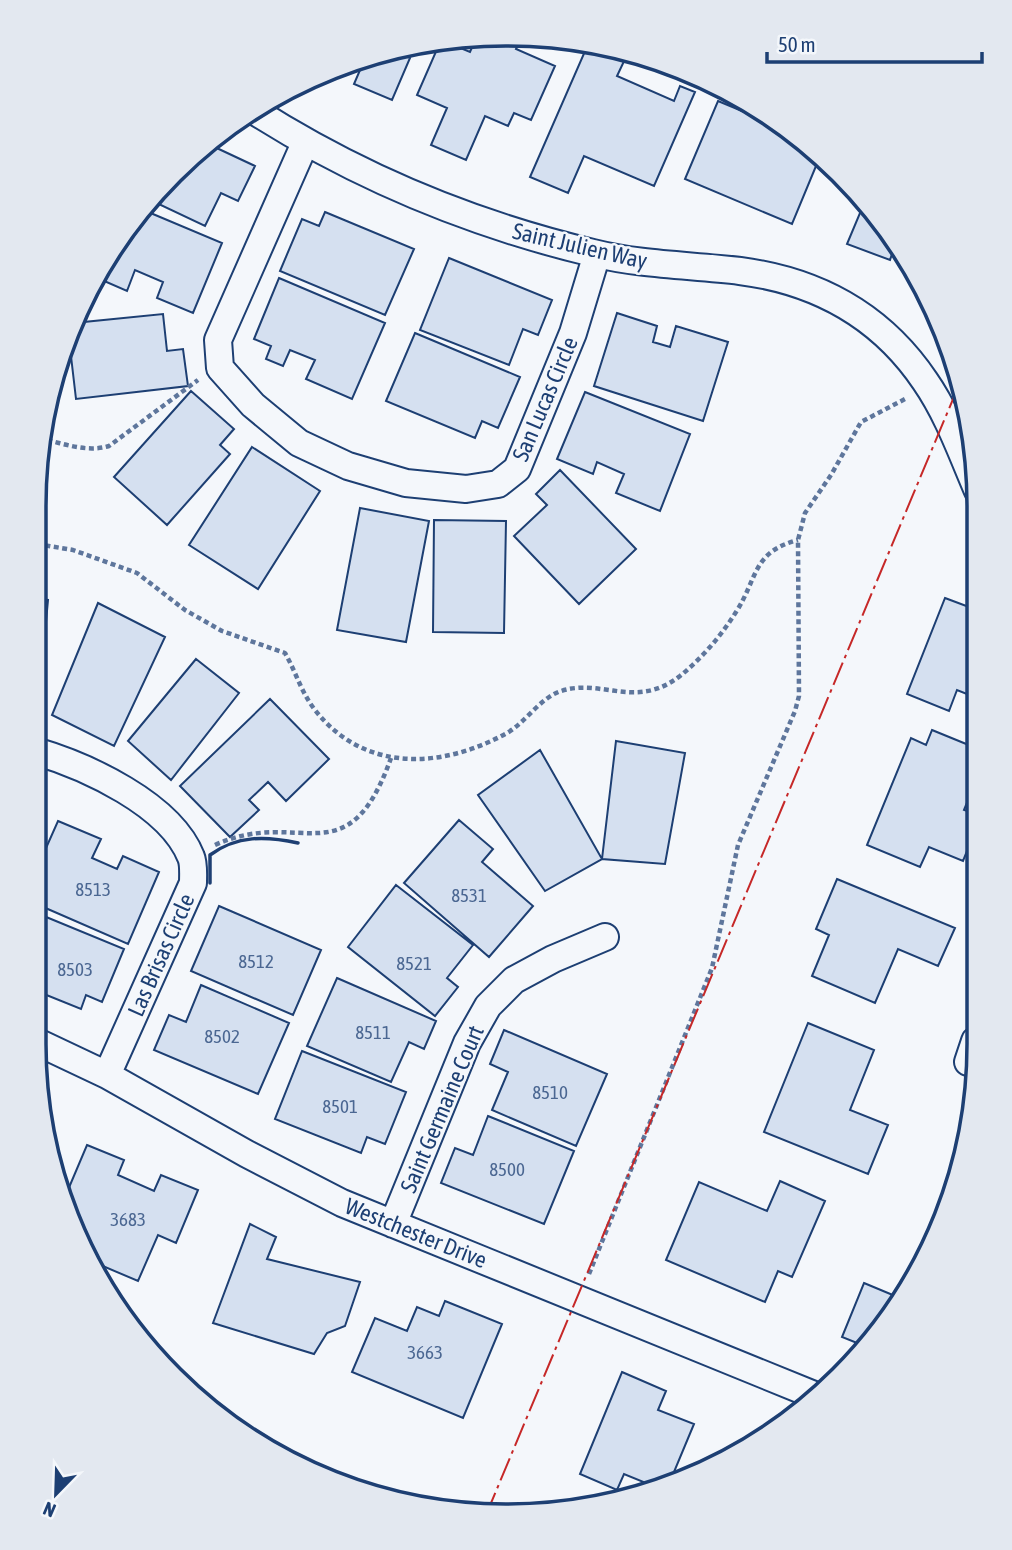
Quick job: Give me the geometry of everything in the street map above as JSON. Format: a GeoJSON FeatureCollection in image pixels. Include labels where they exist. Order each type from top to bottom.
{"type":"FeatureCollection","features":[{"type":"Feature","properties":{"kind":"street","name":"Saint Julien Way"},"geometry":{"type":"LineString","coordinates":[[262,116],[305,143],[449,211],[597,254],[789,279],[831,295],[870,320],[908,358],[926,381]]}},
{"type":"Feature","properties":{"kind":"street"},"geometry":{"type":"LineString","coordinates":[[220,368],[218,340],[305,143]]}},
{"type":"Feature","properties":{"kind":"street","name":"San Lucas Circle"},"geometry":{"type":"LineString","coordinates":[[220,368],[253,405],[299,443],[348,466],[406,482],[466,489],[498,484],[517,469],[573,333],[597,254]]}},
{"type":"Feature","properties":{"kind":"street"},"geometry":{"type":"LineString","coordinates":[[926,381],[965,463]]}},
{"type":"Feature","properties":{"kind":"street"},"geometry":{"type":"LineString","coordinates":[[46,754],[78,764],[136,796],[181,838],[192,860]]}},
{"type":"Feature","properties":{"kind":"street","name":"Las Brisas Circle"},"geometry":{"type":"LineString","coordinates":[[107,1074],[192,883],[192,860]]}},
{"type":"Feature","properties":{"kind":"street","name":"Saint Germaine Court"},"geometry":{"type":"LineString","coordinates":[[393,1224],[467,1043],[488,1006],[514,980],[553,958],[605,937]]}},
{"type":"Feature","properties":{"kind":"street","name":"Westchester Drive"},"geometry":{"type":"LineString","coordinates":[[46,1046],[107,1074],[247,1154],[342,1203],[807,1392]]}},
{"type":"Feature","properties":{"kind":"path"},"geometry":{"type":"LineString","coordinates":[[50,440],[83,448],[97,449],[108,446],[196,382],[220,368]]}},
{"type":"Feature","properties":{"kind":"path"},"geometry":{"type":"LineString","coordinates":[[578,1299],[712,968],[738,845],[795,710],[799,696],[798,540],[805,513],[831,475],[861,422],[910,397],[926,381]]}},
{"type":"Feature","properties":{"kind":"path"},"geometry":{"type":"LineString","coordinates":[[46,546],[73,550],[126,569],[222,631],[285,653],[301,688],[330,727],[373,753],[391,758],[425,760],[462,754],[510,731],[547,699],[561,691],[577,689],[625,694],[663,686],[698,660],[718,638],[737,610],[756,567],[768,553],[798,540]]}},
{"type":"Feature","properties":{"kind":"path"},"geometry":{"type":"LineString","coordinates":[[192,860],[235,836],[262,830],[306,835],[330,833],[350,824],[366,811],[382,783],[391,758]]}},
{"type":"Feature","properties":{"kind":"building"},"geometry":{"type":"Polygon","coordinates":[[[473,46],[517,46],[516,49],[555,66],[531,120],[514,113],[508,126],[485,116],[466,160],[431,145],[447,108],[417,95],[436,51],[459,48],[470,52],[473,46]]]}},
{"type":"Feature","properties":{"kind":"building"},"geometry":{"type":"Polygon","coordinates":[[[585,52],[624,61],[617,76],[674,101],[680,86],[695,92],[654,186],[584,156],[568,193],[530,177],[585,52]]]}},
{"type":"Feature","properties":{"kind":"building"},"geometry":{"type":"Polygon","coordinates":[[[406,56],[410,58],[392,100],[354,84],[360,69],[406,56]]]}},
{"type":"Feature","properties":{"kind":"building"},"geometry":{"type":"Polygon","coordinates":[[[718,101],[762,123],[816,166],[792,224],[685,179],[718,101]]]}},
{"type":"Feature","properties":{"kind":"building"},"geometry":{"type":"Polygon","coordinates":[[[217,148],[255,166],[238,201],[221,193],[205,226],[158,204],[180,180],[217,148]]]}},
{"type":"Feature","properties":{"kind":"building"},"geometry":{"type":"Polygon","coordinates":[[[325,212],[414,249],[385,315],[280,271],[302,219],[319,226],[325,212]]]}},
{"type":"Feature","properties":{"kind":"building"},"geometry":{"type":"Polygon","coordinates":[[[860,212],[892,255],[890,260],[847,244],[860,212]]]}},
{"type":"Feature","properties":{"kind":"building"},"geometry":{"type":"Polygon","coordinates":[[[151,213],[222,243],[193,313],[157,298],[163,282],[135,270],[127,291],[104,281],[123,250],[151,213]]]}},
{"type":"Feature","properties":{"kind":"building"},"geometry":{"type":"Polygon","coordinates":[[[449,258],[552,300],[538,335],[523,329],[509,365],[420,330],[449,258]]]}},
{"type":"Feature","properties":{"kind":"building"},"geometry":{"type":"Polygon","coordinates":[[[279,278],[385,323],[352,399],[306,379],[315,360],[290,350],[283,366],[266,359],[271,346],[254,339],[279,278]]]}},
{"type":"Feature","properties":{"kind":"building"},"geometry":{"type":"Polygon","coordinates":[[[617,313],[657,326],[653,342],[670,347],[676,326],[728,342],[703,421],[594,386],[617,313]]]}},
{"type":"Feature","properties":{"kind":"building"},"geometry":{"type":"Polygon","coordinates":[[[163,314],[167,351],[183,349],[188,386],[76,399],[71,356],[84,322],[163,314]]]}},
{"type":"Feature","properties":{"kind":"building"},"geometry":{"type":"Polygon","coordinates":[[[415,333],[520,377],[498,428],[482,421],[475,438],[386,401],[415,333]]]}},
{"type":"Feature","properties":{"kind":"building"},"geometry":{"type":"Polygon","coordinates":[[[191,391],[234,429],[220,445],[230,454],[167,525],[114,477],[191,391]]]}},
{"type":"Feature","properties":{"kind":"building"},"geometry":{"type":"Polygon","coordinates":[[[585,392],[690,434],[660,511],[616,493],[624,474],[597,462],[593,474],[557,459],[585,392]]]}},
{"type":"Feature","properties":{"kind":"building"},"geometry":{"type":"Polygon","coordinates":[[[252,447],[320,491],[258,589],[189,545],[252,447]]]}},
{"type":"Feature","properties":{"kind":"building"},"geometry":{"type":"Polygon","coordinates":[[[560,470],[636,549],[579,604],[514,536],[547,505],[536,494],[560,470]]]}},
{"type":"Feature","properties":{"kind":"building"},"geometry":{"type":"Polygon","coordinates":[[[360,508],[429,521],[406,642],[337,630],[360,508]]]}},
{"type":"Feature","properties":{"kind":"building"},"geometry":{"type":"Polygon","coordinates":[[[434,520],[506,521],[504,633],[433,632],[434,520]]]}},
{"type":"Feature","properties":{"kind":"building"},"geometry":{"type":"Polygon","coordinates":[[[945,598],[967,606],[967,694],[957,690],[949,711],[907,694],[945,598]]]}},
{"type":"Feature","properties":{"kind":"building"},"geometry":{"type":"Polygon","coordinates":[[[98,603],[165,637],[114,746],[52,715],[98,603]]]}},
{"type":"Feature","properties":{"kind":"building"},"geometry":{"type":"Polygon","coordinates":[[[196,659],[239,693],[171,780],[128,741],[196,659]]]}},
{"type":"Feature","properties":{"kind":"building"},"geometry":{"type":"Polygon","coordinates":[[[270,699],[329,759],[286,801],[268,782],[249,800],[259,810],[230,837],[180,786],[270,699]]]}},
{"type":"Feature","properties":{"kind":"building"},"geometry":{"type":"Polygon","coordinates":[[[932,730],[967,744],[967,803],[964,810],[967,811],[967,851],[963,861],[929,847],[920,867],[867,845],[911,738],[926,745],[932,730]]]}},
{"type":"Feature","properties":{"kind":"building"},"geometry":{"type":"Polygon","coordinates":[[[616,741],[685,753],[665,864],[602,859],[616,741]]]}},
{"type":"Feature","properties":{"kind":"building"},"geometry":{"type":"Polygon","coordinates":[[[540,750],[602,859],[545,891],[478,795],[540,750]]]}},
{"type":"Feature","properties":{"kind":"building"},"geometry":{"type":"Polygon","coordinates":[[[459,820],[493,849],[482,862],[533,906],[489,957],[404,883],[459,820]]]}},
{"type":"Feature","properties":{"kind":"building"},"geometry":{"type":"Polygon","coordinates":[[[58,821],[101,839],[92,858],[117,869],[123,856],[159,872],[128,944],[46,908],[46,848],[58,821]]]}},
{"type":"Feature","properties":{"kind":"building"},"geometry":{"type":"Polygon","coordinates":[[[837,879],[955,928],[938,966],[898,949],[875,1003],[812,976],[829,935],[816,929],[837,879]]]}},
{"type":"Feature","properties":{"kind":"building"},"geometry":{"type":"Polygon","coordinates":[[[396,885],[473,945],[447,978],[458,987],[435,1016],[348,947],[396,885]]]}},
{"type":"Feature","properties":{"kind":"building"},"geometry":{"type":"Polygon","coordinates":[[[219,906],[321,950],[293,1015],[191,971],[219,906]]]}},
{"type":"Feature","properties":{"kind":"building"},"geometry":{"type":"Polygon","coordinates":[[[46,917],[124,949],[102,1002],[86,995],[81,1009],[46,995],[46,917]]]}},
{"type":"Feature","properties":{"kind":"building"},"geometry":{"type":"Polygon","coordinates":[[[337,978],[436,1021],[424,1049],[409,1042],[391,1082],[307,1046],[337,978]]]}},
{"type":"Feature","properties":{"kind":"building"},"geometry":{"type":"Polygon","coordinates":[[[201,985],[289,1023],[258,1094],[154,1050],[169,1015],[186,1022],[201,985]]]}},
{"type":"Feature","properties":{"kind":"building"},"geometry":{"type":"Polygon","coordinates":[[[808,1023],[874,1050],[850,1110],[888,1125],[868,1174],[764,1132],[808,1023]]]}},
{"type":"Feature","properties":{"kind":"building"},"geometry":{"type":"Polygon","coordinates":[[[504,1030],[607,1074],[576,1146],[492,1110],[508,1072],[490,1064],[504,1030]]]}},
{"type":"Feature","properties":{"kind":"building"},"geometry":{"type":"Polygon","coordinates":[[[302,1051],[406,1092],[385,1144],[367,1137],[361,1153],[275,1119],[302,1051]]]}},
{"type":"Feature","properties":{"kind":"building"},"geometry":{"type":"Polygon","coordinates":[[[488,1116],[574,1151],[544,1224],[441,1183],[455,1148],[473,1155],[488,1116]]]}},
{"type":"Feature","properties":{"kind":"building"},"geometry":{"type":"Polygon","coordinates":[[[87,1145],[124,1160],[118,1175],[154,1191],[161,1175],[198,1190],[176,1243],[158,1235],[138,1281],[103,1266],[69,1188],[87,1145]]]}},
{"type":"Feature","properties":{"kind":"building"},"geometry":{"type":"Polygon","coordinates":[[[780,1181],[825,1201],[792,1277],[778,1271],[765,1302],[666,1260],[699,1182],[767,1211],[780,1181]]]}},
{"type":"Feature","properties":{"kind":"building"},"geometry":{"type":"Polygon","coordinates":[[[250,1224],[276,1237],[267,1259],[360,1282],[345,1326],[327,1333],[314,1354],[213,1323],[250,1224]]]}},
{"type":"Feature","properties":{"kind":"building"},"geometry":{"type":"Polygon","coordinates":[[[864,1283],[892,1295],[856,1343],[842,1337],[864,1283]]]}},
{"type":"Feature","properties":{"kind":"building"},"geometry":{"type":"Polygon","coordinates":[[[445,1301],[502,1324],[463,1418],[352,1372],[375,1318],[407,1331],[417,1307],[439,1316],[445,1301]]]}},
{"type":"Feature","properties":{"kind":"building"},"geometry":{"type":"Polygon","coordinates":[[[622,1372],[666,1391],[658,1410],[694,1424],[674,1472],[645,1483],[624,1474],[617,1490],[580,1474],[622,1372]]]}},
{"type":"Feature","properties":{"kind":"wall"},"geometry":{"type":"LineString","coordinates":[[210,883],[210,855],[220,848],[263,838],[298,843]]}},
{"type":"Feature","properties":{"kind":"power"},"geometry":{"type":"LineString","coordinates":[[491,1504],[954,398]]}}]}
